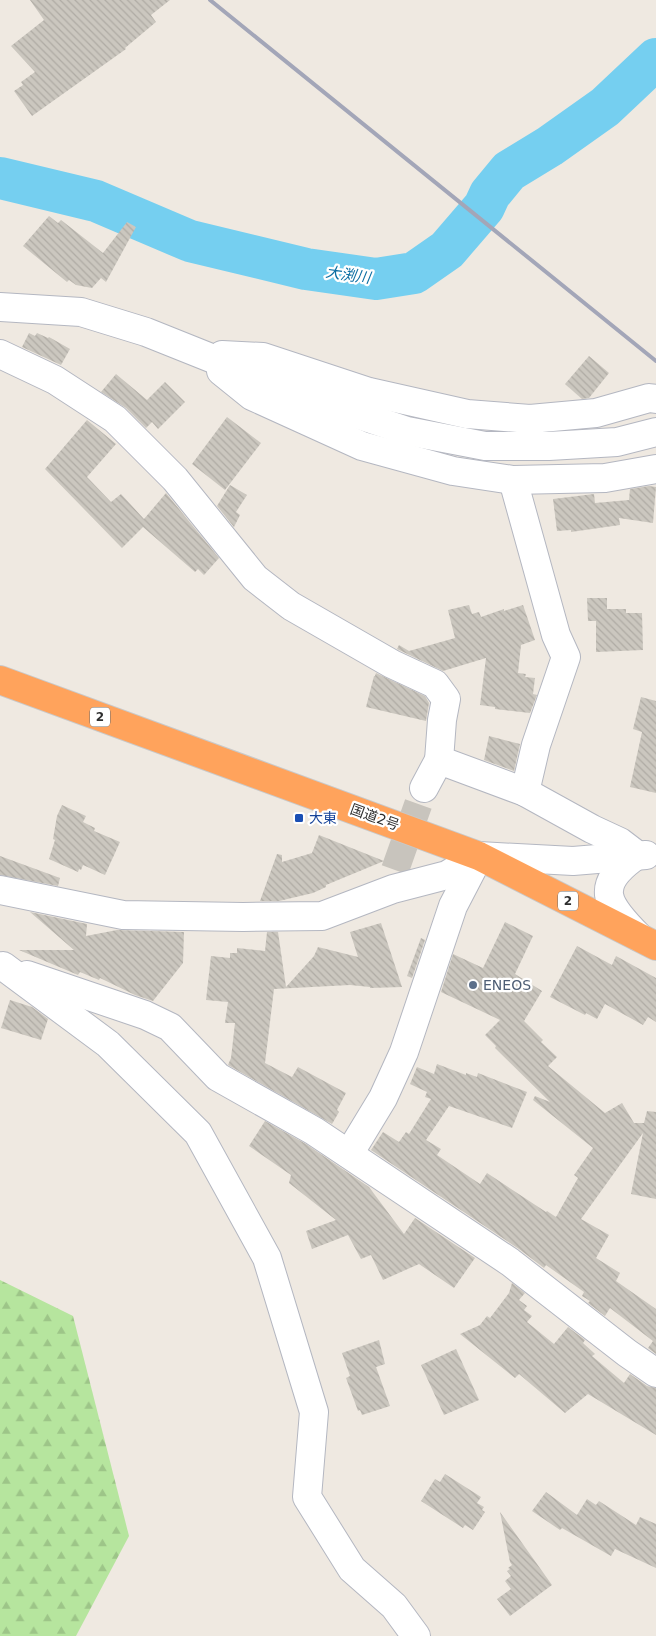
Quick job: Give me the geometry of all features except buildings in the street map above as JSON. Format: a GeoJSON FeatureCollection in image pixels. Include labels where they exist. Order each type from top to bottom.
{"type":"FeatureCollection","features":[{"type":"Feature","properties":{"kind":"highway","name":"国道2号"},"geometry":{"type":"LineString","coordinates":[[0,680],[479,856],[648,942]]}},
{"type":"Feature","properties":{"kind":"street"},"geometry":{"type":"LineString","coordinates":[[0,307],[81,312],[146,332],[326,404],[407,431],[485,446],[549,446],[617,442],[656,432]]}},
{"type":"Feature","properties":{"kind":"street"},"geometry":{"type":"LineString","coordinates":[[0,354],[55,380],[115,419],[176,479],[255,578],[291,606],[392,664],[435,684],[446,699],[442,720],[439,760],[424,788]]}},
{"type":"Feature","properties":{"kind":"street"},"geometry":{"type":"LineString","coordinates":[[201,355],[263,357],[369,392],[467,414],[530,419],[596,413],[649,398],[656,399]]}},
{"type":"Feature","properties":{"kind":"street"},"geometry":{"type":"LineString","coordinates":[[201,355],[252,396],[362,446],[453,471],[513,480],[604,478],[656,469]]}},
{"type":"Feature","properties":{"kind":"street"},"geometry":{"type":"LineString","coordinates":[[513,480],[556,635],[566,656],[536,745],[525,792]]}},
{"type":"Feature","properties":{"kind":"street"},"geometry":{"type":"LineString","coordinates":[[439,760],[525,792],[592,829],[647,855]]}},
{"type":"Feature","properties":{"kind":"street"},"geometry":{"type":"LineString","coordinates":[[0,890],[123,915],[322,916],[393,889],[447,875],[479,856],[573,861],[647,855]]}},
{"type":"Feature","properties":{"kind":"street"},"geometry":{"type":"LineString","coordinates":[[647,855],[624,864],[610,883],[608,893],[620,917],[648,942]]}},
{"type":"Feature","properties":{"kind":"street"},"geometry":{"type":"LineString","coordinates":[[349,1154],[383,1098],[404,1052],[453,906],[479,856]]}},
{"type":"Feature","properties":{"kind":"street"},"geometry":{"type":"LineString","coordinates":[[299,917],[320,903],[395,870]]}},
{"type":"Feature","properties":{"kind":"street"},"geometry":{"type":"LineString","coordinates":[[1,966],[145,1015],[170,1027],[218,1077],[314,1131],[510,1262],[627,1354],[656,1373]]}},
{"type":"Feature","properties":{"kind":"street"},"geometry":{"type":"LineString","coordinates":[[1,966],[108,1044],[198,1133],[267,1258],[314,1412],[307,1497],[352,1569],[394,1606],[416,1636]]}},
{"type":"Feature","properties":{"kind":"green space"},"geometry":{"type":"Polygon","coordinates":[[[0,1280],[73,1316],[129,1536],[76,1636],[0,1636],[0,1280]]]}},
{"type":"Feature","properties":{"kind":"waterway","name":"大渕川"},"geometry":{"type":"LineString","coordinates":[[0,178],[96,201],[190,241],[306,269],[376,279],[414,273],[447,250],[484,207],[490,194],[509,171],[550,146],[605,107],[656,59]]}},
{"type":"Feature","properties":{"kind":"tunnel"},"geometry":{"type":"LineString","coordinates":[[395,870],[424,788]]}},
{"type":"Feature","properties":{"kind":"railway"},"geometry":{"type":"LineString","coordinates":[[210,0],[656,361]]}},
{"type":"Feature","properties":{"kind":"place","name":"大東"},"geometry":{"type":"Point","coordinates":[299,818]}},
{"type":"Feature","properties":{"kind":"place","name":"ENEOS"},"geometry":{"type":"Point","coordinates":[473,985]}}]}
